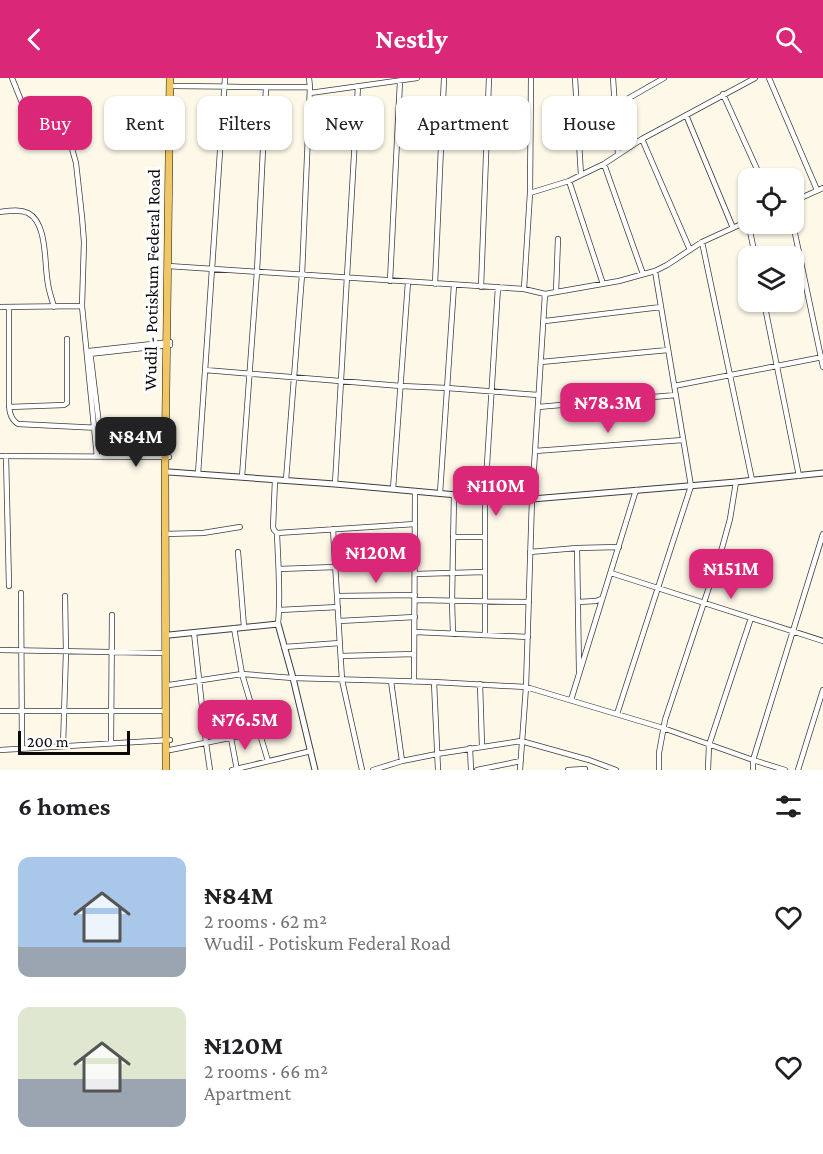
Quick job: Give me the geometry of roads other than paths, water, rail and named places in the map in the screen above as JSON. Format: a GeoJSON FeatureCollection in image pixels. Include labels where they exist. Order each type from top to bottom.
{"type":"FeatureCollection","features":[{"type":"Feature","properties":{"kind":"main road","name":"Wudil - Potiskum Federal Road"},"geometry":{"type":"LineString","coordinates":[[168,770],[165,653],[172,78]]}},
{"type":"Feature","properties":{"kind":"main road","name":"Wudil - Potiskum Federal Road"},"geometry":{"type":"LineString","coordinates":[[167,457],[169,472],[166,534],[169,635],[167,740],[170,750],[168,770]]}},
{"type":"Feature","properties":{"kind":"street"},"geometry":{"type":"LineString","coordinates":[[12,78],[32,128],[41,138],[69,138],[76,163],[84,242],[82,306],[97,429],[97,457]]}},
{"type":"Feature","properties":{"kind":"street"},"geometry":{"type":"LineString","coordinates":[[198,474],[225,78]]}},
{"type":"Feature","properties":{"kind":"street"},"geometry":{"type":"LineString","coordinates":[[286,480],[303,274],[309,78]]}},
{"type":"Feature","properties":{"kind":"street"},"geometry":{"type":"LineString","coordinates":[[173,91],[225,86],[310,90],[417,78]]}},
{"type":"Feature","properties":{"kind":"street"},"geometry":{"type":"LineString","coordinates":[[435,284],[444,78]]}},
{"type":"Feature","properties":{"kind":"street"},"geometry":{"type":"LineString","coordinates":[[481,286],[489,78]]}},
{"type":"Feature","properties":{"kind":"street"},"geometry":{"type":"LineString","coordinates":[[524,289],[530,193],[531,78]]}},
{"type":"Feature","properties":{"kind":"street"},"geometry":{"type":"LineString","coordinates":[[575,78],[581,175]]}},
{"type":"Feature","properties":{"kind":"street"},"geometry":{"type":"LineString","coordinates":[[613,78],[614,96]]}},
{"type":"Feature","properties":{"kind":"street"},"geometry":{"type":"LineString","coordinates":[[632,96],[664,78]]}},
{"type":"Feature","properties":{"kind":"street"},"geometry":{"type":"LineString","coordinates":[[530,193],[569,182],[604,164],[642,139],[755,78]]}},
{"type":"Feature","properties":{"kind":"street"},"geometry":{"type":"LineString","coordinates":[[769,78],[817,190]]}},
{"type":"Feature","properties":{"kind":"street"},"geometry":{"type":"LineString","coordinates":[[390,281],[400,81]]}},
{"type":"Feature","properties":{"kind":"street"},"geometry":{"type":"LineString","coordinates":[[335,484],[358,86]]}},
{"type":"Feature","properties":{"kind":"street"},"geometry":{"type":"LineString","coordinates":[[242,477],[257,271],[266,88]]}},
{"type":"Feature","properties":{"kind":"street"},"geometry":{"type":"LineString","coordinates":[[723,94],[756,168]]}},
{"type":"Feature","properties":{"kind":"street"},"geometry":{"type":"LineString","coordinates":[[686,115],[733,228]]}},
{"type":"Feature","properties":{"kind":"street"},"geometry":{"type":"LineString","coordinates":[[642,139],[690,250]]}},
{"type":"Feature","properties":{"kind":"street"},"geometry":{"type":"LineString","coordinates":[[618,150],[618,154]]}},
{"type":"Feature","properties":{"kind":"street"},"geometry":{"type":"LineString","coordinates":[[604,164],[643,274]]}},
{"type":"Feature","properties":{"kind":"street"},"geometry":{"type":"LineString","coordinates":[[569,182],[603,284]]}},
{"type":"Feature","properties":{"kind":"street"},"geometry":{"type":"LineString","coordinates":[[804,196],[823,188]]}},
{"type":"Feature","properties":{"kind":"street"},"geometry":{"type":"LineString","coordinates":[[0,212],[20,211],[29,214],[39,224],[46,258],[47,281],[54,307]]}},
{"type":"Feature","properties":{"kind":"street"},"geometry":{"type":"LineString","coordinates":[[170,266],[524,289],[545,294],[619,281],[655,271],[702,242],[738,226]]}},
{"type":"Feature","properties":{"kind":"street"},"geometry":{"type":"LineString","coordinates":[[795,234],[823,367]]}},
{"type":"Feature","properties":{"kind":"street"},"geometry":{"type":"LineString","coordinates":[[556,292],[558,239]]}},
{"type":"Feature","properties":{"kind":"street"},"geometry":{"type":"LineString","coordinates":[[702,242],[752,480]]}},
{"type":"Feature","properties":{"kind":"street"},"geometry":{"type":"LineString","coordinates":[[616,714],[691,486],[655,271]]}},
{"type":"Feature","properties":{"kind":"street"},"geometry":{"type":"LineString","coordinates":[[393,489],[408,282]]}},
{"type":"Feature","properties":{"kind":"street"},"geometry":{"type":"LineString","coordinates":[[440,493],[454,285]]}},
{"type":"Feature","properties":{"kind":"street"},"geometry":{"type":"LineString","coordinates":[[485,635],[485,497],[498,288]]}},
{"type":"Feature","properties":{"kind":"street"},"geometry":{"type":"LineString","coordinates":[[520,770],[526,687],[532,498],[545,294]]}},
{"type":"Feature","properties":{"kind":"street"},"geometry":{"type":"LineString","coordinates":[[0,307],[82,306]]}},
{"type":"Feature","properties":{"kind":"street"},"geometry":{"type":"LineString","coordinates":[[9,307],[9,407],[13,421],[18,424],[97,429]]}},
{"type":"Feature","properties":{"kind":"street"},"geometry":{"type":"LineString","coordinates":[[545,321],[661,307]]}},
{"type":"Feature","properties":{"kind":"street"},"geometry":{"type":"LineString","coordinates":[[766,312],[799,476]]}},
{"type":"Feature","properties":{"kind":"street"},"geometry":{"type":"LineString","coordinates":[[9,407],[67,404],[67,339]]}},
{"type":"Feature","properties":{"kind":"street"},"geometry":{"type":"LineString","coordinates":[[88,353],[168,344]]}},
{"type":"Feature","properties":{"kind":"street"},"geometry":{"type":"LineString","coordinates":[[541,362],[668,350]]}},
{"type":"Feature","properties":{"kind":"street"},"geometry":{"type":"LineString","coordinates":[[674,386],[822,357]]}},
{"type":"Feature","properties":{"kind":"street"},"geometry":{"type":"LineString","coordinates":[[205,370],[538,395]]}},
{"type":"Feature","properties":{"kind":"street"},"geometry":{"type":"LineString","coordinates":[[538,406],[676,395]]}},
{"type":"Feature","properties":{"kind":"street"},"geometry":{"type":"LineString","coordinates":[[97,429],[104,457]]}},
{"type":"Feature","properties":{"kind":"street"},"geometry":{"type":"LineString","coordinates":[[535,451],[683,440]]}},
{"type":"Feature","properties":{"kind":"street"},"geometry":{"type":"LineString","coordinates":[[9,586],[3,456],[167,457]]}},
{"type":"Feature","properties":{"kind":"street"},"geometry":{"type":"LineString","coordinates":[[169,472],[454,495],[532,498],[823,473]]}},
{"type":"Feature","properties":{"kind":"street"},"geometry":{"type":"LineString","coordinates":[[274,480],[273,527],[277,533],[279,569],[278,624],[315,770]]}},
{"type":"Feature","properties":{"kind":"street"},"geometry":{"type":"LineString","coordinates":[[659,770],[663,728],[730,519],[736,482]]}},
{"type":"Feature","properties":{"kind":"street"},"geometry":{"type":"LineString","coordinates":[[571,700],[636,490]]}},
{"type":"Feature","properties":{"kind":"street"},"geometry":{"type":"LineString","coordinates":[[414,682],[416,491]]}},
{"type":"Feature","properties":{"kind":"street"},"geometry":{"type":"LineString","coordinates":[[453,634],[454,495]]}},
{"type":"Feature","properties":{"kind":"street"},"geometry":{"type":"LineString","coordinates":[[277,533],[415,524]]}},
{"type":"Feature","properties":{"kind":"street"},"geometry":{"type":"LineString","coordinates":[[166,534],[203,533],[240,527]]}},
{"type":"Feature","properties":{"kind":"street"},"geometry":{"type":"LineString","coordinates":[[333,529],[342,680],[362,770]]}},
{"type":"Feature","properties":{"kind":"street"},"geometry":{"type":"LineString","coordinates":[[753,770],[753,760],[823,534]]}},
{"type":"Feature","properties":{"kind":"street"},"geometry":{"type":"LineString","coordinates":[[453,537],[485,537]]}},
{"type":"Feature","properties":{"kind":"street"},"geometry":{"type":"LineString","coordinates":[[530,552],[619,547]]}},
{"type":"Feature","properties":{"kind":"street"},"geometry":{"type":"LineString","coordinates":[[577,548],[579,676]]}},
{"type":"Feature","properties":{"kind":"street"},"geometry":{"type":"LineString","coordinates":[[238,552],[244,627]]}},
{"type":"Feature","properties":{"kind":"street"},"geometry":{"type":"LineString","coordinates":[[334,554],[415,553]]}},
{"type":"Feature","properties":{"kind":"street"},"geometry":{"type":"LineString","coordinates":[[279,569],[335,567]]}},
{"type":"Feature","properties":{"kind":"street"},"geometry":{"type":"LineString","coordinates":[[415,574],[484,572]]}},
{"type":"Feature","properties":{"kind":"street"},"geometry":{"type":"LineString","coordinates":[[610,573],[823,641]]}},
{"type":"Feature","properties":{"kind":"street"},"geometry":{"type":"LineString","coordinates":[[21,593],[22,748]]}},
{"type":"Feature","properties":{"kind":"street"},"geometry":{"type":"LineString","coordinates":[[63,746],[65,596]]}},
{"type":"Feature","properties":{"kind":"street"},"geometry":{"type":"LineString","coordinates":[[337,596],[529,602]]}},
{"type":"Feature","properties":{"kind":"street"},"geometry":{"type":"LineString","coordinates":[[578,602],[596,601],[602,598]]}},
{"type":"Feature","properties":{"kind":"street"},"geometry":{"type":"LineString","coordinates":[[279,610],[338,607]]}},
{"type":"Feature","properties":{"kind":"street"},"geometry":{"type":"LineString","coordinates":[[111,743],[112,615]]}},
{"type":"Feature","properties":{"kind":"street"},"geometry":{"type":"LineString","coordinates":[[339,621],[415,617]]}},
{"type":"Feature","properties":{"kind":"street"},"geometry":{"type":"LineString","coordinates":[[708,770],[709,744],[751,618]]}},
{"type":"Feature","properties":{"kind":"street"},"geometry":{"type":"LineString","coordinates":[[169,635],[278,624]]}},
{"type":"Feature","properties":{"kind":"street"},"geometry":{"type":"LineString","coordinates":[[234,628],[242,675],[268,761]]}},
{"type":"Feature","properties":{"kind":"street"},"geometry":{"type":"LineString","coordinates":[[415,632],[528,637]]}},
{"type":"Feature","properties":{"kind":"street"},"geometry":{"type":"LineString","coordinates":[[194,633],[210,770]]}},
{"type":"Feature","properties":{"kind":"street"},"geometry":{"type":"LineString","coordinates":[[284,647],[340,643]]}},
{"type":"Feature","properties":{"kind":"street"},"geometry":{"type":"LineString","coordinates":[[0,650],[165,653]]}},
{"type":"Feature","properties":{"kind":"street"},"geometry":{"type":"LineString","coordinates":[[341,656],[414,654]]}},
{"type":"Feature","properties":{"kind":"street"},"geometry":{"type":"LineString","coordinates":[[169,685],[242,675],[526,687],[663,728],[785,770]]}},
{"type":"Feature","properties":{"kind":"street"},"geometry":{"type":"LineString","coordinates":[[391,681],[402,761]]}},
{"type":"Feature","properties":{"kind":"street"},"geometry":{"type":"LineString","coordinates":[[434,682],[438,770]]}},
{"type":"Feature","properties":{"kind":"street"},"geometry":{"type":"LineString","coordinates":[[480,684],[482,746]]}},
{"type":"Feature","properties":{"kind":"street"},"geometry":{"type":"LineString","coordinates":[[798,770],[823,690]]}},
{"type":"Feature","properties":{"kind":"street"},"geometry":{"type":"LineString","coordinates":[[0,711],[165,711]]}},
{"type":"Feature","properties":{"kind":"street"},"geometry":{"type":"LineString","coordinates":[[170,750],[258,732]]}},
{"type":"Feature","properties":{"kind":"street"},"geometry":{"type":"LineString","coordinates":[[231,738],[235,770],[311,751]]}},
{"type":"Feature","properties":{"kind":"street"},"geometry":{"type":"LineString","coordinates":[[0,750],[167,740]]}},
{"type":"Feature","properties":{"kind":"street"},"geometry":{"type":"LineString","coordinates":[[373,770],[437,754],[522,741],[616,770]]}},
{"type":"Feature","properties":{"kind":"street"},"geometry":{"type":"LineString","coordinates":[[470,748],[471,770]]}},
{"type":"Feature","properties":{"kind":"street"},"geometry":{"type":"LineString","coordinates":[[477,770],[521,760]]}},
{"type":"Feature","properties":{"kind":"street"},"geometry":{"type":"LineString","coordinates":[[568,770],[585,770],[589,760]]}}]}
